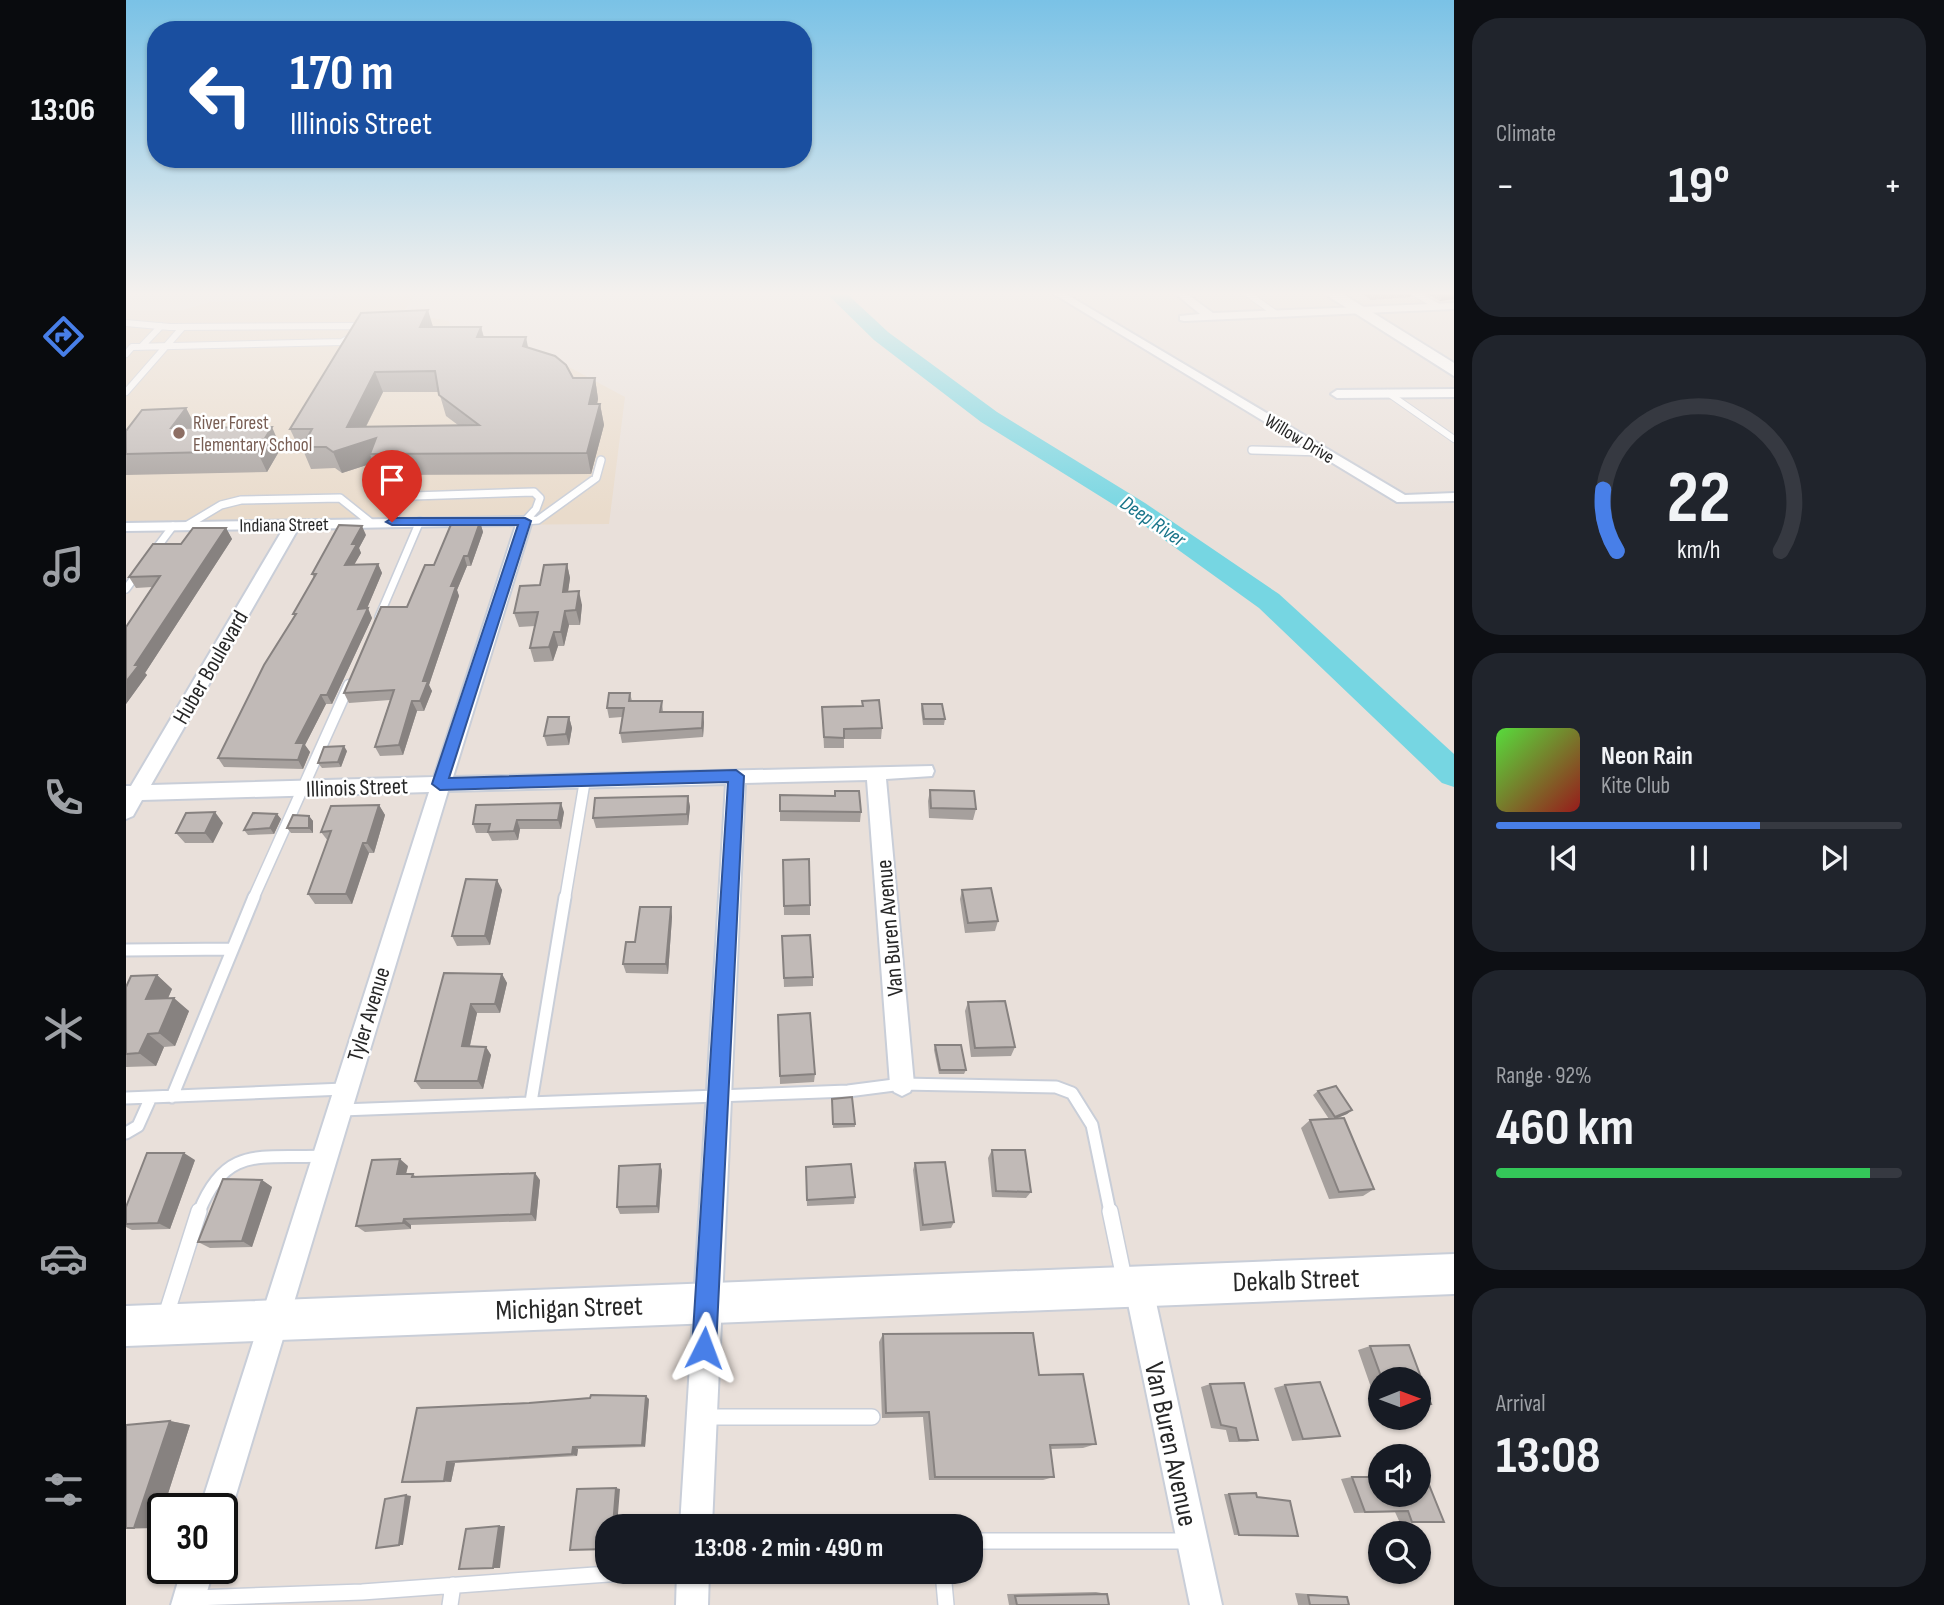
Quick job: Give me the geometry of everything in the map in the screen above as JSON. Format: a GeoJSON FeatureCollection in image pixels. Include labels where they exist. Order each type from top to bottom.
{"type":"FeatureCollection","features":[{"type":"Feature","properties":{"kind":"street","name":"Willow Drive"},"geometry":{"type":"LineString","coordinates":[[1180,366],[1402,499],[1454,497]]}},
{"type":"Feature","properties":{"kind":"street"},"geometry":{"type":"LineString","coordinates":[[1337,394],[1454,393]]}},
{"type":"Feature","properties":{"kind":"street","name":"Indiana Street"},"geometry":{"type":"LineString","coordinates":[[126,527],[525,521]]}},
{"type":"Feature","properties":{"kind":"street","name":"Tyler Avenue"},"geometry":{"type":"LineString","coordinates":[[221,1493],[340,1100],[525,521]]}},
{"type":"Feature","properties":{"kind":"street","name":"Huber Boulevard"},"geometry":{"type":"LineString","coordinates":[[126,811],[131,793],[294,523]]}},
{"type":"Feature","properties":{"kind":"street","name":"Illinois Street"},"geometry":{"type":"LineString","coordinates":[[131,793],[925,771]]}},
{"type":"Feature","properties":{"kind":"street","name":"Van Buren Avenue"},"geometry":{"type":"LineString","coordinates":[[876,772],[902,1084]]}},
{"type":"Feature","properties":{"kind":"street"},"geometry":{"type":"LineString","coordinates":[[697,1514],[736,776]]}},
{"type":"Feature","properties":{"kind":"street","name":"Dekalb Street"},"geometry":{"type":"LineString","coordinates":[[1132,1284],[1454,1274]]}},
{"type":"Feature","properties":{"kind":"street","name":"Van Buren Avenue"},"geometry":{"type":"LineString","coordinates":[[1132,1284],[1206,1605]]}},
{"type":"Feature","properties":{"kind":"street","name":"Michigan Street"},"geometry":{"type":"LineString","coordinates":[[144,1325],[1132,1284]]}},
{"type":"Feature","properties":{"kind":"street"},"geometry":{"type":"LineString","coordinates":[[692,1605],[693,1584]]}},
{"type":"Feature","properties":{"kind":"lane"},"geometry":{"type":"LineString","coordinates":[[126,392],[148,366]]}},
{"type":"Feature","properties":{"kind":"lane"},"geometry":{"type":"LineString","coordinates":[[1388,393],[1454,439]]}},
{"type":"Feature","properties":{"kind":"lane"},"geometry":{"type":"LineString","coordinates":[[1252,450],[1323,452]]}},
{"type":"Feature","properties":{"kind":"lane"},"geometry":{"type":"LineString","coordinates":[[525,521],[538,520],[596,478],[601,460]]}},
{"type":"Feature","properties":{"kind":"lane"},"geometry":{"type":"LineString","coordinates":[[392,522],[401,504],[413,496],[534,492],[540,498],[538,505],[525,521]]}},
{"type":"Feature","properties":{"kind":"lane"},"geometry":{"type":"LineString","coordinates":[[149,558],[179,526],[227,502],[340,498],[370,522]]}},
{"type":"Feature","properties":{"kind":"lane"},"geometry":{"type":"LineString","coordinates":[[377,621],[420,521]]}},
{"type":"Feature","properties":{"kind":"lane"},"geometry":{"type":"LineString","coordinates":[[126,589],[142,568]]}},
{"type":"Feature","properties":{"kind":"lane"},"geometry":{"type":"LineString","coordinates":[[172,1097],[301,788],[356,671]]}},
{"type":"Feature","properties":{"kind":"lane"},"geometry":{"type":"LineString","coordinates":[[531,1102],[585,780]]}},
{"type":"Feature","properties":{"kind":"lane"},"geometry":{"type":"LineString","coordinates":[[126,950],[232,949]]}},
{"type":"Feature","properties":{"kind":"lane"},"geometry":{"type":"LineString","coordinates":[[126,1098],[531,1102],[848,1091],[902,1084],[1056,1087],[1072,1093],[1092,1125],[1132,1284]]}},
{"type":"Feature","properties":{"kind":"lane"},"geometry":{"type":"LineString","coordinates":[[126,1133],[138,1126],[151,1097]]}},
{"type":"Feature","properties":{"kind":"lane"},"geometry":{"type":"LineString","coordinates":[[144,1325],[206,1194],[218,1174],[228,1164],[239,1160],[325,1156]]}},
{"type":"Feature","properties":{"kind":"lane"},"geometry":{"type":"LineString","coordinates":[[701,1416],[872,1417]]}},
{"type":"Feature","properties":{"kind":"lane"},"geometry":{"type":"LineString","coordinates":[[983,1541],[1192,1541]]}},
{"type":"Feature","properties":{"kind":"lane"},"geometry":{"type":"LineString","coordinates":[[192,1590],[362,1592],[595,1575]]}},
{"type":"Feature","properties":{"kind":"lane"},"geometry":{"type":"LineString","coordinates":[[944,1584],[946,1605]]}},
{"type":"Feature","properties":{"kind":"lane"},"geometry":{"type":"LineString","coordinates":[[450,1605],[453,1585]]}},
{"type":"Feature","properties":{"kind":"shaded area"},"geometry":{"type":"Polygon","coordinates":[[[126,366],[567,366],[625,397],[609,524],[126,528],[126,366]]]}},
{"type":"Feature","properties":{"kind":"building"},"geometry":{"type":"Polygon","coordinates":[[[329,366],[566,366],[573,378],[595,378],[589,404],[600,404],[587,453],[370,454],[376,438],[333,452],[326,447],[302,447],[312,429],[290,429],[329,366]],[[435,371],[375,372],[347,427],[479,425],[439,395],[435,371]]]}},
{"type":"Feature","properties":{"kind":"building"},"geometry":{"type":"Polygon","coordinates":[[[186,408],[171,428],[272,427],[257,451],[126,454],[126,431],[142,410],[186,408]]]}},
{"type":"Feature","properties":{"kind":"building"},"geometry":{"type":"Polygon","coordinates":[[[452,522],[480,522],[468,556],[464,556],[451,586],[456,586],[423,681],[428,681],[420,701],[412,701],[399,745],[375,747],[394,690],[344,693],[381,607],[407,607],[425,565],[434,565],[452,522]]]}},
{"type":"Feature","properties":{"kind":"building"},"geometry":{"type":"Polygon","coordinates":[[[339,525],[362,526],[352,544],[357,544],[345,565],[378,564],[358,609],[368,608],[327,695],[321,695],[296,743],[304,743],[298,760],[218,758],[264,665],[296,614],[293,614],[339,525]]]}},
{"type":"Feature","properties":{"kind":"building"},"geometry":{"type":"Polygon","coordinates":[[[193,528],[226,528],[126,682],[126,627],[160,576],[129,577],[153,544],[181,544],[193,528]]]}},
{"type":"Feature","properties":{"kind":"building"},"geometry":{"type":"Polygon","coordinates":[[[567,564],[563,592],[579,591],[576,610],[565,611],[561,632],[554,632],[549,647],[530,648],[538,612],[514,613],[520,586],[540,585],[544,565],[567,564]]]}},
{"type":"Feature","properties":{"kind":"building"},"geometry":{"type":"Polygon","coordinates":[[[609,693],[630,693],[629,701],[662,701],[660,712],[703,712],[702,728],[620,733],[624,708],[607,708],[609,693]]]}},
{"type":"Feature","properties":{"kind":"building"},"geometry":{"type":"Polygon","coordinates":[[[879,700],[882,728],[844,729],[844,738],[824,737],[822,707],[863,706],[862,701],[879,700]]]}},
{"type":"Feature","properties":{"kind":"building"},"geometry":{"type":"Polygon","coordinates":[[[922,704],[942,704],[945,719],[924,719],[922,704]]]}},
{"type":"Feature","properties":{"kind":"building"},"geometry":{"type":"Polygon","coordinates":[[[548,717],[569,717],[566,734],[544,736],[548,717]]]}},
{"type":"Feature","properties":{"kind":"building"},"geometry":{"type":"Polygon","coordinates":[[[344,746],[338,762],[318,763],[324,747],[344,746]]]}},
{"type":"Feature","properties":{"kind":"building"},"geometry":{"type":"Polygon","coordinates":[[[930,790],[974,791],[976,809],[931,808],[930,790]]]}},
{"type":"Feature","properties":{"kind":"building"},"geometry":{"type":"Polygon","coordinates":[[[835,791],[859,791],[861,812],[780,811],[780,795],[835,796],[835,791]]]}},
{"type":"Feature","properties":{"kind":"building"},"geometry":{"type":"Polygon","coordinates":[[[688,796],[687,814],[593,818],[595,798],[688,796]]]}},
{"type":"Feature","properties":{"kind":"building"},"geometry":{"type":"Polygon","coordinates":[[[561,803],[558,820],[517,820],[514,831],[488,832],[490,824],[473,824],[476,805],[561,803]]]}},
{"type":"Feature","properties":{"kind":"building"},"geometry":{"type":"Polygon","coordinates":[[[379,805],[346,894],[308,894],[331,831],[321,832],[331,806],[379,805]]]}},
{"type":"Feature","properties":{"kind":"building"},"geometry":{"type":"Polygon","coordinates":[[[215,812],[205,833],[176,833],[186,813],[215,812]]]}},
{"type":"Feature","properties":{"kind":"building"},"geometry":{"type":"Polygon","coordinates":[[[253,813],[277,814],[270,828],[244,830],[253,813]]]}},
{"type":"Feature","properties":{"kind":"building"},"geometry":{"type":"Polygon","coordinates":[[[293,815],[309,816],[309,828],[287,828],[293,815]]]}},
{"type":"Feature","properties":{"kind":"building"},"geometry":{"type":"Polygon","coordinates":[[[809,859],[810,905],[784,906],[783,860],[809,859]]]}},
{"type":"Feature","properties":{"kind":"building"},"geometry":{"type":"Polygon","coordinates":[[[466,879],[497,880],[485,936],[452,936],[466,879]]]}},
{"type":"Feature","properties":{"kind":"building"},"geometry":{"type":"Polygon","coordinates":[[[991,888],[998,921],[968,923],[962,890],[991,888]]]}},
{"type":"Feature","properties":{"kind":"building"},"geometry":{"type":"Polygon","coordinates":[[[640,907],[671,907],[666,964],[623,964],[626,942],[635,942],[640,907]]]}},
{"type":"Feature","properties":{"kind":"building"},"geometry":{"type":"Polygon","coordinates":[[[810,935],[813,977],[784,978],[782,936],[810,935]]]}},
{"type":"Feature","properties":{"kind":"building"},"geometry":{"type":"Polygon","coordinates":[[[444,973],[502,974],[495,1004],[471,1004],[462,1046],[486,1047],[478,1081],[415,1081],[444,973]]]}},
{"type":"Feature","properties":{"kind":"building"},"geometry":{"type":"Polygon","coordinates":[[[157,975],[146,999],[174,998],[159,1033],[148,1034],[139,1053],[126,1054],[126,987],[131,976],[157,975]]]}},
{"type":"Feature","properties":{"kind":"building"},"geometry":{"type":"Polygon","coordinates":[[[1005,1001],[1015,1047],[975,1048],[968,1002],[1005,1001]]]}},
{"type":"Feature","properties":{"kind":"building"},"geometry":{"type":"Polygon","coordinates":[[[810,1013],[815,1074],[780,1076],[778,1015],[810,1013]]]}},
{"type":"Feature","properties":{"kind":"building"},"geometry":{"type":"Polygon","coordinates":[[[935,1045],[961,1045],[966,1070],[940,1070],[935,1045]]]}},
{"type":"Feature","properties":{"kind":"building"},"geometry":{"type":"Polygon","coordinates":[[[1336,1086],[1352,1110],[1335,1117],[1318,1091],[1336,1086]]]}},
{"type":"Feature","properties":{"kind":"building"},"geometry":{"type":"Polygon","coordinates":[[[852,1097],[855,1124],[833,1124],[832,1099],[852,1097]]]}},
{"type":"Feature","properties":{"kind":"building"},"geometry":{"type":"Polygon","coordinates":[[[1344,1118],[1374,1189],[1339,1192],[1310,1120],[1344,1118]]]}},
{"type":"Feature","properties":{"kind":"building"},"geometry":{"type":"Polygon","coordinates":[[[992,1150],[1025,1150],[1031,1192],[996,1191],[992,1150]]]}},
{"type":"Feature","properties":{"kind":"building"},"geometry":{"type":"Polygon","coordinates":[[[147,1153],[184,1153],[158,1223],[126,1224],[126,1207],[147,1153]]]}},
{"type":"Feature","properties":{"kind":"building"},"geometry":{"type":"Polygon","coordinates":[[[400,1159],[397,1174],[413,1174],[412,1177],[535,1173],[531,1214],[404,1219],[403,1223],[356,1226],[372,1160],[400,1159]]]}},
{"type":"Feature","properties":{"kind":"building"},"geometry":{"type":"Polygon","coordinates":[[[945,1162],[954,1222],[923,1225],[915,1163],[945,1162]]]}},
{"type":"Feature","properties":{"kind":"building"},"geometry":{"type":"Polygon","coordinates":[[[660,1164],[657,1206],[617,1207],[619,1166],[660,1164]]]}},
{"type":"Feature","properties":{"kind":"building"},"geometry":{"type":"Polygon","coordinates":[[[851,1164],[855,1197],[807,1200],[806,1167],[851,1164]]]}},
{"type":"Feature","properties":{"kind":"building"},"geometry":{"type":"Polygon","coordinates":[[[223,1179],[262,1180],[242,1241],[198,1242],[223,1179]]]}},
{"type":"Feature","properties":{"kind":"building"},"geometry":{"type":"Polygon","coordinates":[[[1033,1333],[1039,1375],[1083,1374],[1096,1444],[1050,1445],[1054,1477],[935,1477],[929,1412],[886,1413],[883,1334],[1033,1333]]]}},
{"type":"Feature","properties":{"kind":"building"},"geometry":{"type":"Polygon","coordinates":[[[1409,1345],[1417,1367],[1378,1367],[1370,1346],[1409,1345]]]}},
{"type":"Feature","properties":{"kind":"building"},"geometry":{"type":"Polygon","coordinates":[[[1320,1382],[1340,1436],[1303,1439],[1285,1385],[1320,1382]]]}},
{"type":"Feature","properties":{"kind":"building"},"geometry":{"type":"Polygon","coordinates":[[[1244,1383],[1258,1440],[1239,1440],[1236,1428],[1221,1425],[1210,1384],[1244,1383]]]}},
{"type":"Feature","properties":{"kind":"building"},"geometry":{"type":"Polygon","coordinates":[[[591,1395],[646,1396],[642,1445],[573,1447],[572,1454],[447,1462],[444,1481],[402,1482],[417,1408],[529,1403],[590,1398],[591,1395]]]}},
{"type":"Feature","properties":{"kind":"building"},"geometry":{"type":"Polygon","coordinates":[[[170,1421],[134,1528],[126,1528],[126,1425],[170,1421]]]}},
{"type":"Feature","properties":{"kind":"building"},"geometry":{"type":"Polygon","coordinates":[[[1352,1477],[1368,1477],[1368,1507],[1431,1507],[1431,1490],[1444,1522],[1412,1521],[1408,1511],[1365,1512],[1352,1477]]]}},
{"type":"Feature","properties":{"kind":"building"},"geometry":{"type":"Polygon","coordinates":[[[616,1488],[614,1514],[595,1514],[595,1549],[570,1550],[577,1489],[616,1488]]]}},
{"type":"Feature","properties":{"kind":"building"},"geometry":{"type":"Polygon","coordinates":[[[1256,1493],[1257,1497],[1290,1501],[1298,1536],[1239,1535],[1229,1494],[1256,1493]]]}},
{"type":"Feature","properties":{"kind":"building"},"geometry":{"type":"Polygon","coordinates":[[[406,1495],[399,1545],[376,1548],[385,1499],[406,1495]]]}},
{"type":"Feature","properties":{"kind":"building"},"geometry":{"type":"Polygon","coordinates":[[[499,1526],[493,1568],[459,1569],[466,1529],[499,1526]]]}},
{"type":"Feature","properties":{"kind":"building"},"geometry":{"type":"Polygon","coordinates":[[[1107,1594],[1109,1605],[1017,1605],[1015,1596],[1107,1594]]]}},
{"type":"Feature","properties":{"kind":"building"},"geometry":{"type":"Polygon","coordinates":[[[1308,1595],[1347,1597],[1349,1605],[1310,1605],[1308,1595]]]}},
{"type":"Feature","properties":{"kind":"waterway","name":"Deep River"},"geometry":{"type":"LineString","coordinates":[[921,366],[989,417],[1136,508],[1269,601],[1454,774]]}},
{"type":"Feature","properties":{"kind":"place","name":"River Forest Elementary School"},"geometry":{"type":"Point","coordinates":[179,433]}},
{"type":"Feature","properties":{"kind":"route"},"geometry":{"type":"LineString","coordinates":[[392,522],[525,521],[440,784],[736,776],[704,1348]]}}]}
